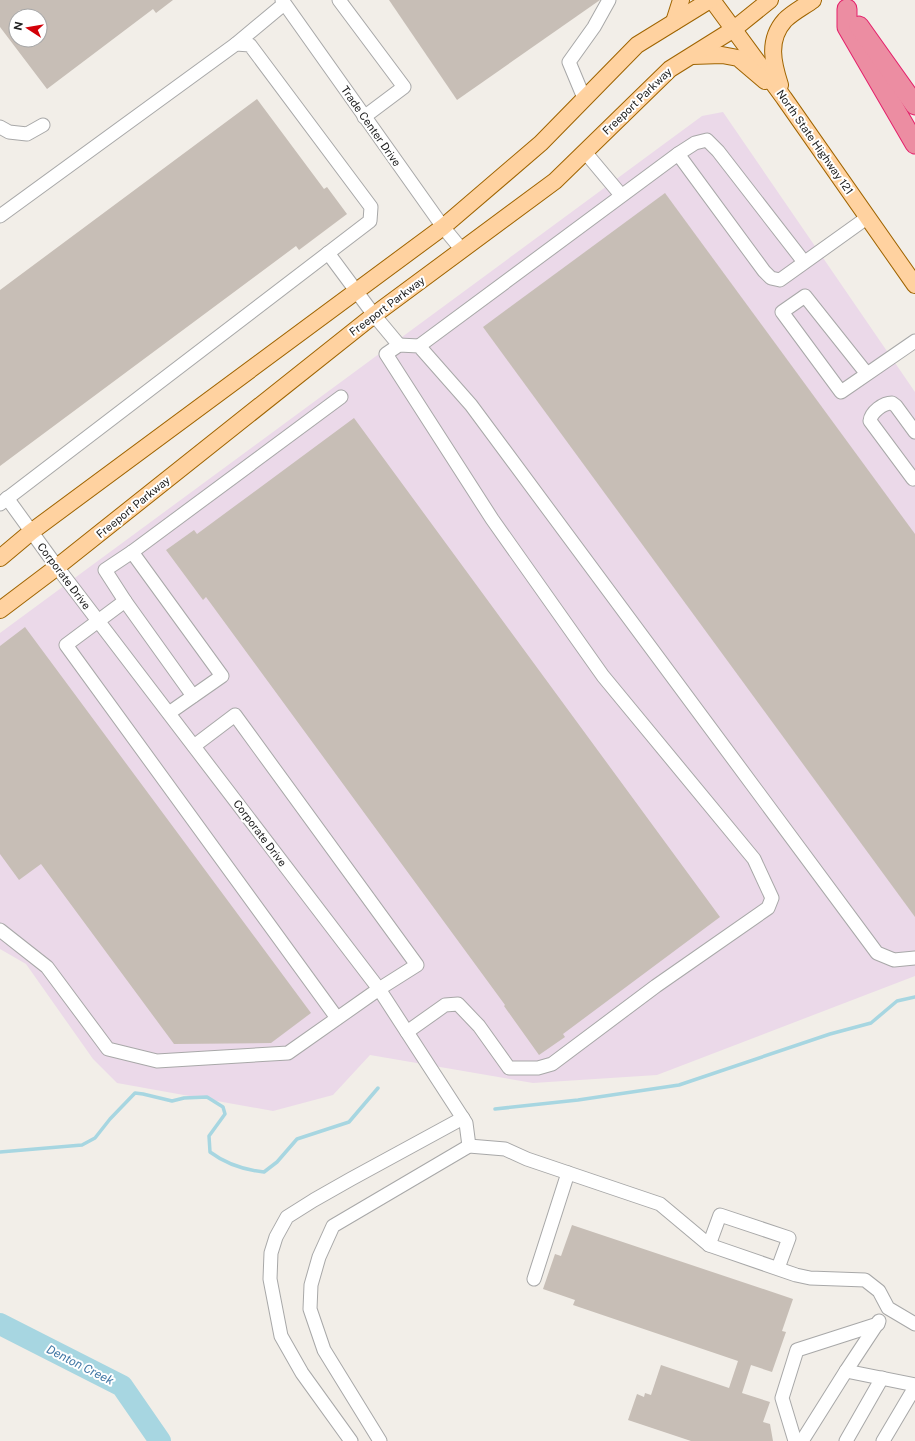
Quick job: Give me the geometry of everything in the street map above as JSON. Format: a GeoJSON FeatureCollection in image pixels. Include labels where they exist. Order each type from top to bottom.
{"type":"FeatureCollection","features":[{"type":"Feature","properties":{"kind":"highway"},"geometry":{"type":"LineString","coordinates":[[844,4],[915,105]]}},
{"type":"Feature","properties":{"kind":"highway"},"geometry":{"type":"LineString","coordinates":[[844,4],[847,27],[915,144]]}},
{"type":"Feature","properties":{"kind":"main road"},"geometry":{"type":"LineString","coordinates":[[674,22],[681,0]]}},
{"type":"Feature","properties":{"kind":"main road"},"geometry":{"type":"LineString","coordinates":[[0,558],[31,532],[442,227],[541,144],[637,45],[711,0]]}},
{"type":"Feature","properties":{"kind":"main road","name":"North State Highway 121"},"geometry":{"type":"LineString","coordinates":[[711,0],[784,98],[915,285]]}},
{"type":"Feature","properties":{"kind":"main road","name":"Freeport Parkway"},"geometry":{"type":"LineString","coordinates":[[0,610],[57,567],[374,314],[555,181],[670,69],[734,29],[770,0]]}},
{"type":"Feature","properties":{"kind":"main road"},"geometry":{"type":"LineString","coordinates":[[784,98],[773,63],[772,48],[777,33],[786,20],[814,0]]}},
{"type":"Feature","properties":{"kind":"main road"},"geometry":{"type":"LineString","coordinates":[[691,56],[722,55],[738,58],[784,98]]}},
{"type":"Feature","properties":{"kind":"street"},"geometry":{"type":"LineString","coordinates":[[340,0],[404,87],[364,117]]}},
{"type":"Feature","properties":{"kind":"street"},"geometry":{"type":"LineString","coordinates":[[584,98],[569,62],[594,27],[609,0]]}},
{"type":"Feature","properties":{"kind":"street"},"geometry":{"type":"LineString","coordinates":[[0,216],[236,44],[283,2]]}},
{"type":"Feature","properties":{"kind":"street","name":"Trade Center Drive"},"geometry":{"type":"LineString","coordinates":[[283,2],[442,227],[462,250]]}},
{"type":"Feature","properties":{"kind":"street"},"geometry":{"type":"LineString","coordinates":[[4,501],[370,221],[371,207],[250,45],[236,44]]}},
{"type":"Feature","properties":{"kind":"street"},"geometry":{"type":"LineString","coordinates":[[0,127],[9,132],[27,134],[43,125]]}},
{"type":"Feature","properties":{"kind":"street"},"geometry":{"type":"LineString","coordinates":[[407,1032],[445,1005],[458,1004],[479,1026],[509,1068],[538,1068],[552,1064],[656,986],[768,908],[772,898],[754,859],[603,676],[492,519],[386,354],[398,345],[419,346],[678,154],[695,143],[707,140],[718,151],[804,262]]}},
{"type":"Feature","properties":{"kind":"street"},"geometry":{"type":"LineString","coordinates":[[585,152],[621,195]]}},
{"type":"Feature","properties":{"kind":"street"},"geometry":{"type":"LineString","coordinates":[[678,154],[764,271],[771,278],[780,280],[868,218]]}},
{"type":"Feature","properties":{"kind":"street"},"geometry":{"type":"LineString","coordinates":[[328,252],[398,345]]}},
{"type":"Feature","properties":{"kind":"street"},"geometry":{"type":"LineString","coordinates":[[868,374],[805,296],[782,312],[841,392],[868,374],[915,342]]}},
{"type":"Feature","properties":{"kind":"street"},"geometry":{"type":"LineString","coordinates":[[419,346],[476,411],[877,953],[894,960],[915,958]]}},
{"type":"Feature","properties":{"kind":"street"},"geometry":{"type":"LineString","coordinates":[[193,696],[125,601],[105,570],[132,552],[341,397]]}},
{"type":"Feature","properties":{"kind":"street"},"geometry":{"type":"LineString","coordinates":[[914,480],[870,421],[871,416],[887,403],[892,403],[896,406],[915,432]]}},
{"type":"Feature","properties":{"kind":"street","name":"Corporate Drive"},"geometry":{"type":"LineString","coordinates":[[4,501],[31,532],[98,622],[379,989],[466,1123],[469,1146]]}},
{"type":"Feature","properties":{"kind":"street"},"geometry":{"type":"LineString","coordinates":[[132,552],[222,676],[169,713]]}},
{"type":"Feature","properties":{"kind":"street"},"geometry":{"type":"LineString","coordinates":[[125,601],[66,645],[337,1018]]}},
{"type":"Feature","properties":{"kind":"street"},"geometry":{"type":"LineString","coordinates":[[0,930],[47,967],[108,1049],[157,1061],[288,1053],[379,989],[417,965],[235,715],[194,746]]}},
{"type":"Feature","properties":{"kind":"street"},"geometry":{"type":"LineString","coordinates":[[351,1441],[302,1373],[281,1336],[270,1279],[271,1253],[274,1242],[287,1218],[350,1179],[463,1118]]}},
{"type":"Feature","properties":{"kind":"street"},"geometry":{"type":"LineString","coordinates":[[380,1441],[324,1350],[310,1309],[311,1285],[319,1257],[333,1226],[469,1146],[505,1149],[568,1173],[660,1204],[709,1245],[796,1275],[810,1278],[865,1280],[879,1291],[888,1308],[915,1324]]}},
{"type":"Feature","properties":{"kind":"street"},"geometry":{"type":"LineString","coordinates":[[534,1279],[568,1173]]}},
{"type":"Feature","properties":{"kind":"street"},"geometry":{"type":"LineString","coordinates":[[709,1245],[720,1215],[789,1238],[778,1268]]}},
{"type":"Feature","properties":{"kind":"street"},"geometry":{"type":"LineString","coordinates":[[802,1441],[888,1308]]}},
{"type":"Feature","properties":{"kind":"street"},"geometry":{"type":"LineString","coordinates":[[795,1441],[782,1398],[797,1350],[878,1324]]}},
{"type":"Feature","properties":{"kind":"street"},"geometry":{"type":"LineString","coordinates":[[846,1371],[915,1386],[883,1441]]}},
{"type":"Feature","properties":{"kind":"street"},"geometry":{"type":"LineString","coordinates":[[846,1441],[882,1378]]}},
{"type":"Feature","properties":{"kind":"shaded area"},"geometry":{"type":"Polygon","coordinates":[[[723,112],[915,392],[915,976],[657,1075],[533,1083],[370,1055],[333,1095],[273,1111],[117,1083],[93,1059],[26,964],[0,949],[0,633],[702,116],[723,112]]]}},
{"type":"Feature","properties":{"kind":"building"},"geometry":{"type":"Polygon","coordinates":[[[0,0],[173,0],[156,13],[153,9],[47,89],[16,48],[48,48],[48,8],[8,8],[8,38],[0,27],[0,0]]]}},
{"type":"Feature","properties":{"kind":"building"},"geometry":{"type":"Polygon","coordinates":[[[389,0],[600,0],[457,100],[389,0]]]}},
{"type":"Feature","properties":{"kind":"building"},"geometry":{"type":"Polygon","coordinates":[[[257,99],[324,189],[327,187],[347,214],[299,250],[296,246],[0,466],[0,290],[257,99]]]}},
{"type":"Feature","properties":{"kind":"building"},"geometry":{"type":"Polygon","coordinates":[[[665,193],[915,534],[915,917],[483,327],[665,193]]]}},
{"type":"Feature","properties":{"kind":"building"},"geometry":{"type":"Polygon","coordinates":[[[354,418],[720,917],[563,1034],[565,1037],[539,1055],[504,1006],[505,1005],[206,597],[203,600],[166,550],[194,530],[197,534],[354,418]]]}},
{"type":"Feature","properties":{"kind":"building"},"geometry":{"type":"Polygon","coordinates":[[[25,627],[311,1013],[271,1043],[174,1044],[41,864],[19,880],[0,854],[0,646],[25,627]]]}},
{"type":"Feature","properties":{"kind":"building"},"geometry":{"type":"Polygon","coordinates":[[[572,1225],[793,1299],[782,1331],[786,1332],[772,1372],[751,1365],[742,1393],[770,1402],[763,1422],[770,1424],[773,1441],[691,1441],[628,1420],[637,1394],[644,1397],[645,1393],[651,1395],[661,1365],[729,1388],[738,1361],[573,1305],[575,1300],[543,1289],[555,1254],[561,1256],[572,1225]]]}},
{"type":"Feature","properties":{"kind":"waterway"},"geometry":{"type":"LineString","coordinates":[[495,1109],[578,1100],[679,1085],[830,1034],[871,1023],[897,1001],[915,997]]}},
{"type":"Feature","properties":{"kind":"waterway"},"geometry":{"type":"LineString","coordinates":[[0,1152],[82,1145],[95,1138],[110,1119],[135,1093],[172,1101],[184,1098],[207,1097],[223,1107],[225,1114],[209,1136],[210,1152],[236,1166],[264,1172],[277,1162],[297,1139],[349,1122],[378,1088]]}},
{"type":"Feature","properties":{"kind":"waterway","name":"Denton Creek"},"geometry":{"type":"LineString","coordinates":[[0,1324],[122,1386],[160,1441]]}}]}
